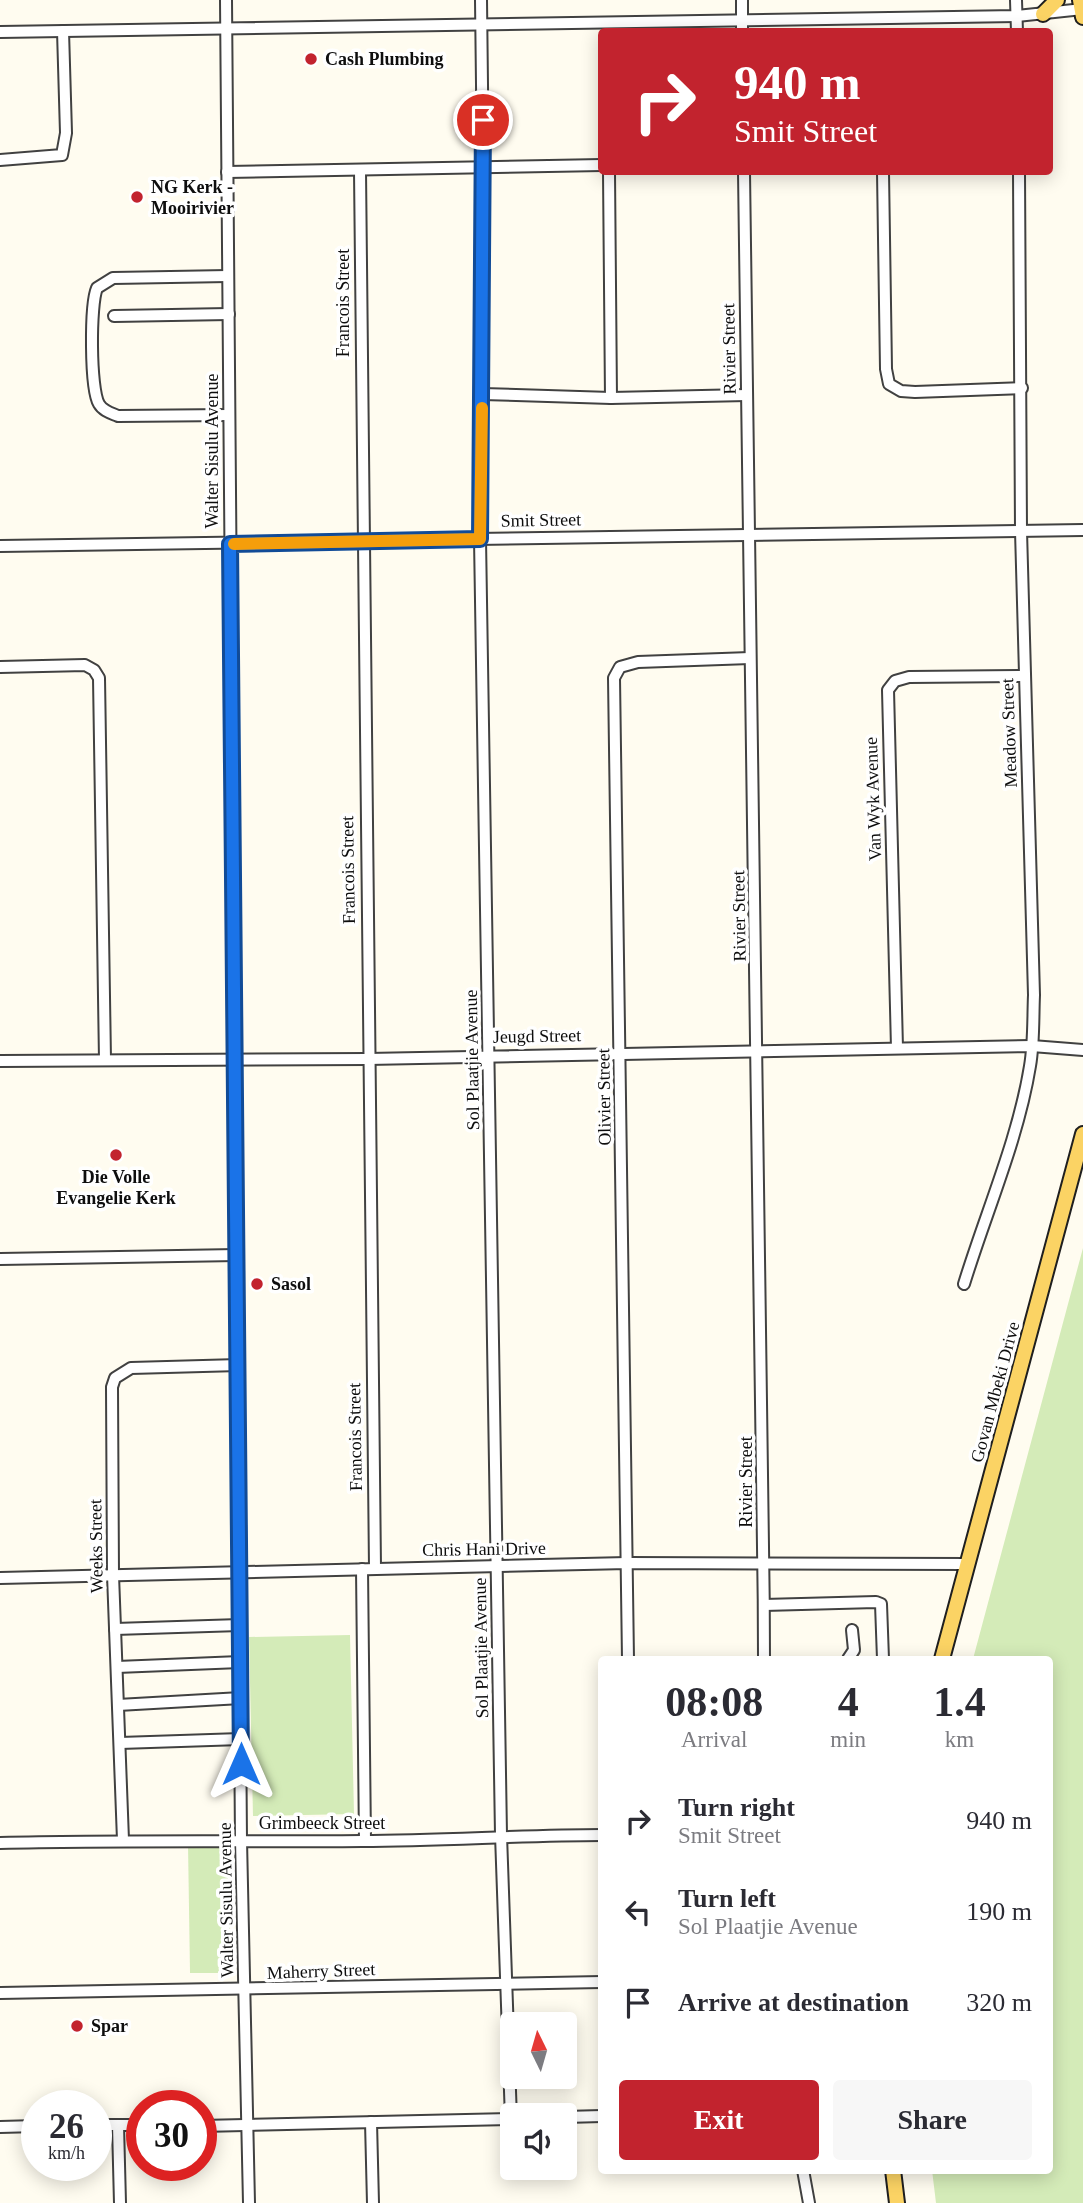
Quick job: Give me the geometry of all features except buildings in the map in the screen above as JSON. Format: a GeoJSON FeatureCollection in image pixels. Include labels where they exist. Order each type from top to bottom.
{"type":"FeatureCollection","features":[{"type":"Feature","properties":{"kind":"main road"},"geometry":{"type":"LineString","coordinates":[[1043,15],[1057,0]]}},
{"type":"Feature","properties":{"kind":"main road","name":"Govan Mbeki Drive"},"geometry":{"type":"LineString","coordinates":[[943,1656],[970,1564],[1083,1134]]}},
{"type":"Feature","properties":{"kind":"main road"},"geometry":{"type":"LineString","coordinates":[[893,2174],[897,2203]]}},
{"type":"Feature","properties":{"kind":"street","name":"Walter Sisulu Avenue"},"geometry":{"type":"LineString","coordinates":[[226,0],[241,1840],[249,2203]]}},
{"type":"Feature","properties":{"kind":"street","name":"Sol Plaatjie Avenue"},"geometry":{"type":"LineString","coordinates":[[481,0],[483,169],[480,539],[501,1835],[511,2103]]}},
{"type":"Feature","properties":{"kind":"street"},"geometry":{"type":"LineString","coordinates":[[742,0],[742,25]]}},
{"type":"Feature","properties":{"kind":"street"},"geometry":{"type":"LineString","coordinates":[[1016,0],[1017,28]]}},
{"type":"Feature","properties":{"kind":"street"},"geometry":{"type":"LineString","coordinates":[[0,32],[226,31],[482,23],[742,25],[1043,15],[1082,9]]}},
{"type":"Feature","properties":{"kind":"street"},"geometry":{"type":"LineString","coordinates":[[0,160],[55,158],[62,155],[66,133],[62,31]]}},
{"type":"Feature","properties":{"kind":"street"},"geometry":{"type":"LineString","coordinates":[[227,172],[598,165]]}},
{"type":"Feature","properties":{"kind":"street","name":"Francois Street"},"geometry":{"type":"LineString","coordinates":[[360,171],[375,1568]]}},
{"type":"Feature","properties":{"kind":"street"},"geometry":{"type":"LineString","coordinates":[[609,175],[611,398]]}},
{"type":"Feature","properties":{"kind":"street","name":"Rivier Street"},"geometry":{"type":"LineString","coordinates":[[744,175],[750,658],[760,1049],[764,1656]]}},
{"type":"Feature","properties":{"kind":"street"},"geometry":{"type":"LineString","coordinates":[[883,175],[888,384],[892,388],[915,392],[1022,388]]}},
{"type":"Feature","properties":{"kind":"street","name":"Meadow Street"},"geometry":{"type":"LineString","coordinates":[[964,1284],[1006,1155],[1028,1075],[1032,1046],[1034,995],[1021,531],[1019,175]]}},
{"type":"Feature","properties":{"kind":"street"},"geometry":{"type":"LineString","coordinates":[[228,276],[113,278],[97,288],[92,307],[95,387],[100,406],[118,416],[229,415]]}},
{"type":"Feature","properties":{"kind":"street"},"geometry":{"type":"LineString","coordinates":[[114,316],[229,314]]}},
{"type":"Feature","properties":{"kind":"street"},"geometry":{"type":"LineString","coordinates":[[482,394],[611,398],[747,395]]}},
{"type":"Feature","properties":{"kind":"street","name":"Smit Street"},"geometry":{"type":"LineString","coordinates":[[0,546],[1083,530]]}},
{"type":"Feature","properties":{"kind":"street","name":"Olivier Street"},"geometry":{"type":"LineString","coordinates":[[628,1656],[615,672],[627,664],[638,662],[750,658]]}},
{"type":"Feature","properties":{"kind":"street"},"geometry":{"type":"LineString","coordinates":[[0,667],[85,665],[94,670],[99,678],[106,1060]]}},
{"type":"Feature","properties":{"kind":"street","name":"Van Wyk Avenue"},"geometry":{"type":"LineString","coordinates":[[897,1048],[888,690],[895,681],[909,677],[1024,676]]}},
{"type":"Feature","properties":{"kind":"street","name":"Jeugd Street"},"geometry":{"type":"LineString","coordinates":[[0,1061],[368,1059],[760,1049],[1032,1046],[1083,1050]]}},
{"type":"Feature","properties":{"kind":"street"},"geometry":{"type":"LineString","coordinates":[[0,1259],[237,1255]]}},
{"type":"Feature","properties":{"kind":"street","name":"Weeks Street"},"geometry":{"type":"LineString","coordinates":[[123,1840],[113,1575],[111,1398],[115,1378],[131,1368],[239,1365]]}},
{"type":"Feature","properties":{"kind":"street","name":"Chris Hani Drive"},"geometry":{"type":"LineString","coordinates":[[0,1578],[627,1563],[970,1564]]}},
{"type":"Feature","properties":{"kind":"street"},"geometry":{"type":"LineString","coordinates":[[362,1569],[365,1841]]}},
{"type":"Feature","properties":{"kind":"street"},"geometry":{"type":"LineString","coordinates":[[764,1605],[881,1604],[883,1656]]}},
{"type":"Feature","properties":{"kind":"street"},"geometry":{"type":"LineString","coordinates":[[115,1629],[240,1625]]}},
{"type":"Feature","properties":{"kind":"street"},"geometry":{"type":"LineString","coordinates":[[850,1656],[855,1650],[852,1630]]}},
{"type":"Feature","properties":{"kind":"street"},"geometry":{"type":"LineString","coordinates":[[117,1667],[240,1662]]}},
{"type":"Feature","properties":{"kind":"street"},"geometry":{"type":"LineString","coordinates":[[118,1705],[240,1699]]}},
{"type":"Feature","properties":{"kind":"street"},"geometry":{"type":"LineString","coordinates":[[120,1743],[241,1739]]}},
{"type":"Feature","properties":{"kind":"street","name":"Grimbeeck Street"},"geometry":{"type":"LineString","coordinates":[[0,1843],[123,1840],[365,1841],[501,1835],[598,1835]]}},
{"type":"Feature","properties":{"kind":"street","name":"Maherry Street"},"geometry":{"type":"LineString","coordinates":[[0,1993],[246,1991],[598,1982]]}},
{"type":"Feature","properties":{"kind":"street"},"geometry":{"type":"LineString","coordinates":[[577,2117],[598,2116]]}},
{"type":"Feature","properties":{"kind":"street"},"geometry":{"type":"LineString","coordinates":[[217,2126],[500,2119]]}},
{"type":"Feature","properties":{"kind":"street"},"geometry":{"type":"LineString","coordinates":[[370,2122],[373,2203]]}},
{"type":"Feature","properties":{"kind":"street"},"geometry":{"type":"LineString","coordinates":[[112,2125],[126,2125]]}},
{"type":"Feature","properties":{"kind":"street"},"geometry":{"type":"LineString","coordinates":[[118,2125],[120,2203]]}},
{"type":"Feature","properties":{"kind":"street"},"geometry":{"type":"LineString","coordinates":[[0,2127],[21,2126]]}},
{"type":"Feature","properties":{"kind":"street"},"geometry":{"type":"LineString","coordinates":[[804,2174],[809,2203]]}},
{"type":"Feature","properties":{"kind":"green space"},"geometry":{"type":"Polygon","coordinates":[[[1083,1248],[1083,2203],[936,2203],[932,2174],[1053,2174],[1053,1656],[974,1656],[1083,1248]]]}},
{"type":"Feature","properties":{"kind":"green space"},"geometry":{"type":"Polygon","coordinates":[[[350,1635],[354,1814],[253,1816],[249,1637],[350,1635]]]}},
{"type":"Feature","properties":{"kind":"green space"},"geometry":{"type":"Polygon","coordinates":[[[228,1843],[231,1973],[190,1973],[188,1844],[228,1843]]]}},
{"type":"Feature","properties":{"kind":"slow traffic"},"geometry":{"type":"LineString","coordinates":[[234,544],[480,539],[482,408]]}},
{"type":"Feature","properties":{"kind":"place","name":"Cash Plumbing"},"geometry":{"type":"Point","coordinates":[311,59]}},
{"type":"Feature","properties":{"kind":"place","name":"NG Kerk - Mooirivier"},"geometry":{"type":"Point","coordinates":[137,197]}},
{"type":"Feature","properties":{"kind":"place","name":"Die Volle Evangelie Kerk"},"geometry":{"type":"Point","coordinates":[116,1155]}},
{"type":"Feature","properties":{"kind":"place","name":"Sasol"},"geometry":{"type":"Point","coordinates":[257,1284]}},
{"type":"Feature","properties":{"kind":"place","name":"Spar"},"geometry":{"type":"Point","coordinates":[77,2026]}},
{"type":"Feature","properties":{"kind":"route"},"geometry":{"type":"LineString","coordinates":[[241,1764],[230,544],[480,539],[483,120]]}}]}
